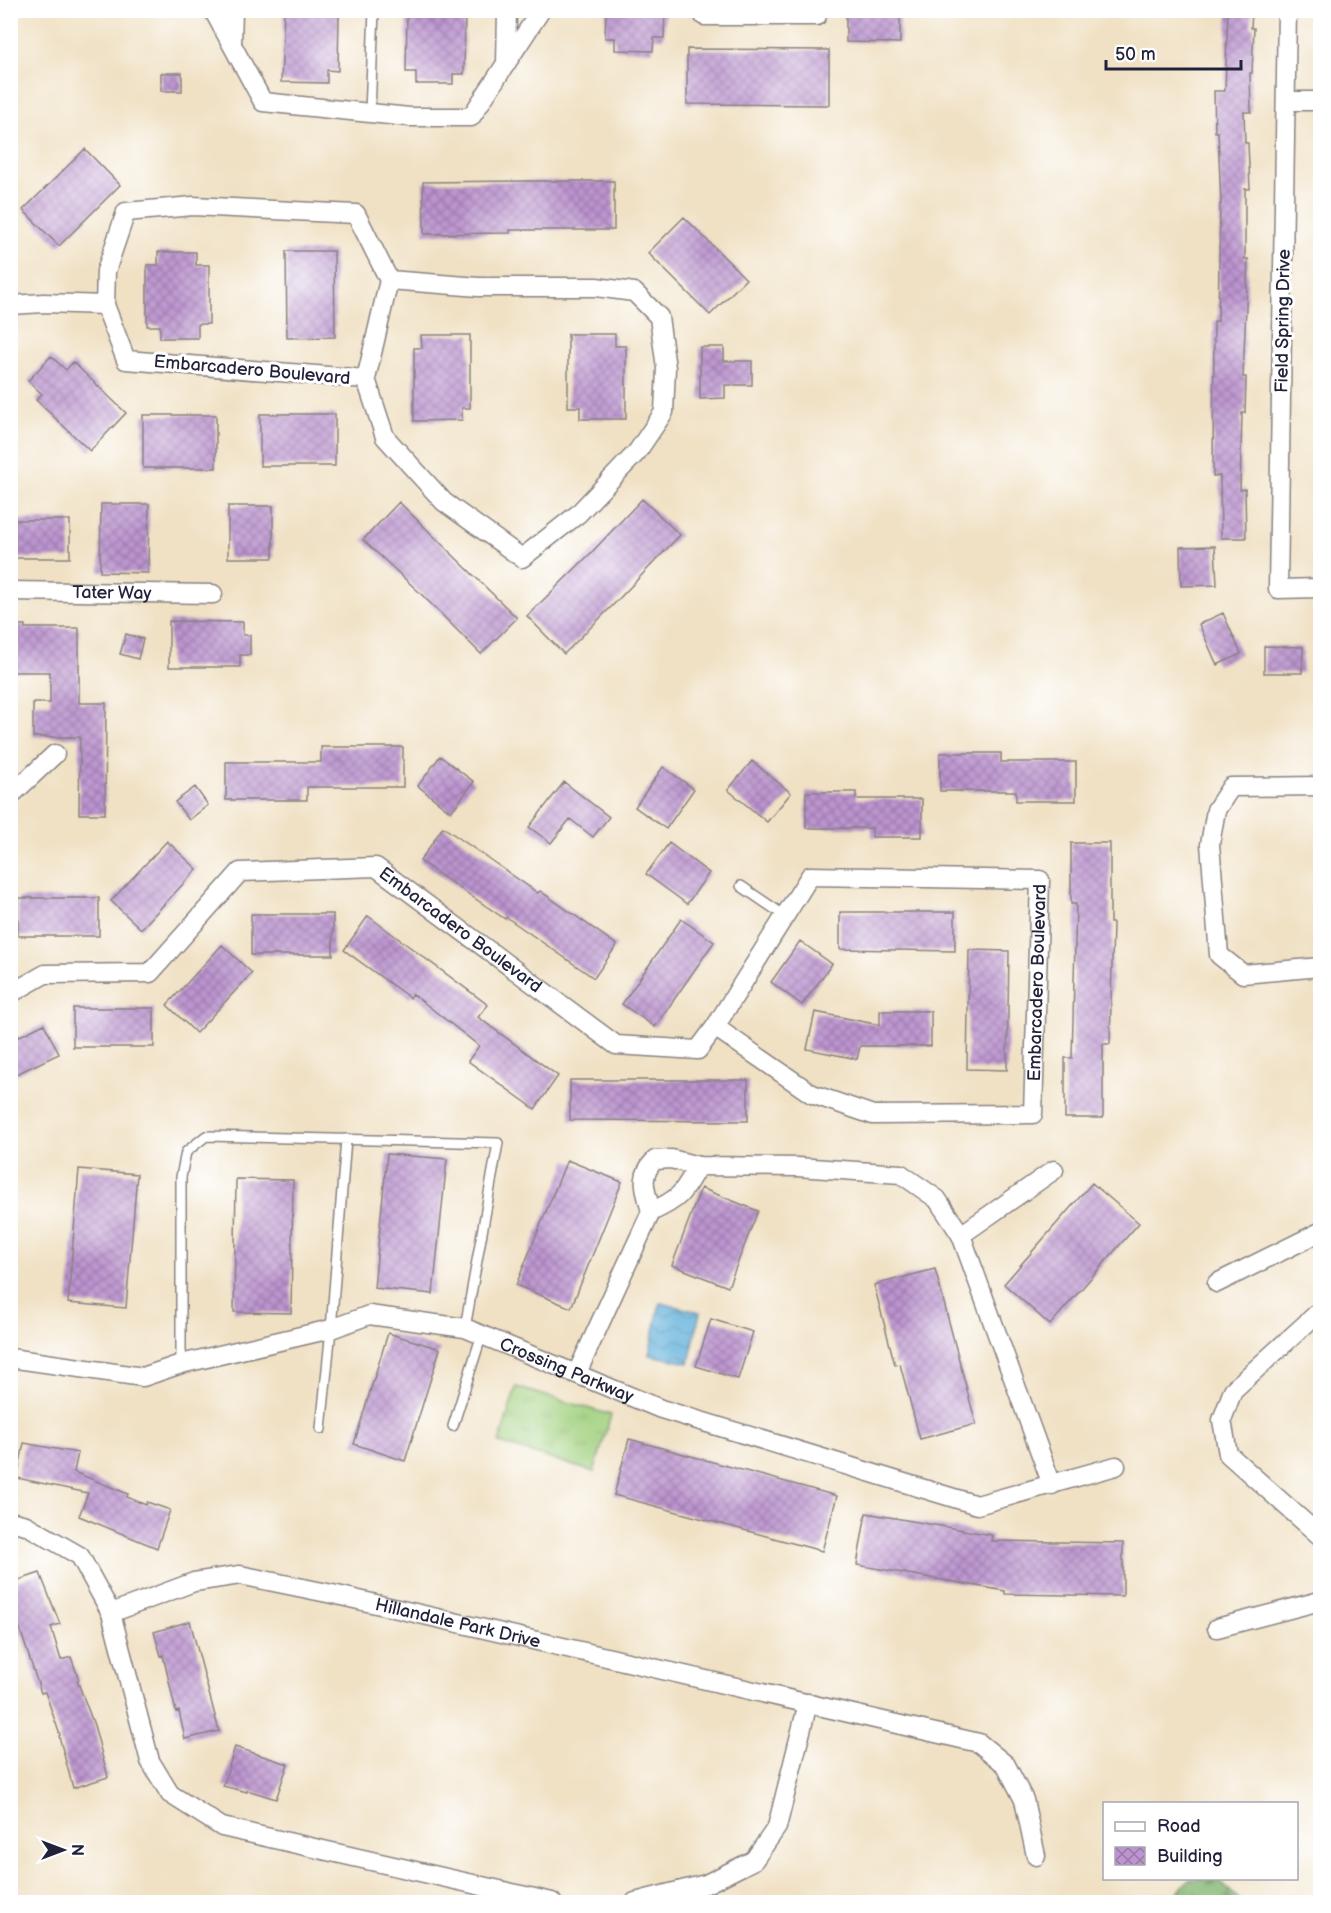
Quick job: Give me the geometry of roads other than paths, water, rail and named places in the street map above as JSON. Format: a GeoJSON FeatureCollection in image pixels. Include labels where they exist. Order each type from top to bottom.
{"type":"FeatureCollection","features":[{"type":"Feature","properties":{"kind":"street"},"geometry":{"type":"LineString","coordinates":[[213,10],[263,102],[409,117],[471,117],[542,10]]}},
{"type":"Feature","properties":{"kind":"street"},"geometry":{"type":"LineString","coordinates":[[232,45],[233,10]]}},
{"type":"Feature","properties":{"kind":"street"},"geometry":{"type":"LineString","coordinates":[[506,64],[507,10]]}},
{"type":"Feature","properties":{"kind":"street"},"geometry":{"type":"LineString","coordinates":[[704,10],[704,16],[817,16],[817,10]]}},
{"type":"Feature","properties":{"kind":"street","name":"Field Spring Drive"},"geometry":{"type":"LineString","coordinates":[[1287,10],[1278,589],[1320,588]]}},
{"type":"Feature","properties":{"kind":"street"},"geometry":{"type":"LineString","coordinates":[[1286,101],[1320,101]]}},
{"type":"Feature","properties":{"kind":"street","name":"Embarcadero Boulevard"},"geometry":{"type":"LineString","coordinates":[[193,206],[356,214],[389,280],[366,379],[126,360],[105,305],[106,271],[126,212],[193,206]]}},
{"type":"Feature","properties":{"kind":"street"},"geometry":{"type":"LineString","coordinates":[[366,379],[385,437],[444,502],[522,558],[578,514],[637,452],[664,412],[666,368],[659,317],[634,292],[596,287],[479,287],[389,280]]}},
{"type":"Feature","properties":{"kind":"street"},"geometry":{"type":"LineString","coordinates":[[10,306],[44,303],[105,305]]}},
{"type":"Feature","properties":{"kind":"street","name":"Tater Way"},"geometry":{"type":"LineString","coordinates":[[10,591],[213,594]]}},
{"type":"Feature","properties":{"kind":"street"},"geometry":{"type":"LineString","coordinates":[[10,796],[55,754]]}},
{"type":"Feature","properties":{"kind":"street"},"geometry":{"type":"LineString","coordinates":[[1320,786],[1231,787],[1216,810],[1210,844],[1219,955],[1243,974],[1320,967]]}},
{"type":"Feature","properties":{"kind":"street","name":"Embarcadero Boulevard"},"geometry":{"type":"LineString","coordinates":[[10,994],[45,974],[150,972],[240,872],[376,867],[616,1045],[698,1050],[715,1027],[810,876],[1040,880],[1033,1114],[873,1114],[812,1094],[715,1027]]}},
{"type":"Feature","properties":{"kind":"street"},"geometry":{"type":"LineString","coordinates":[[577,1373],[651,1212],[643,1181],[647,1168],[655,1160],[671,1159],[698,1166],[798,1167],[901,1174],[937,1199],[961,1234],[1052,1485]]}},
{"type":"Feature","properties":{"kind":"street"},"geometry":{"type":"LineString","coordinates":[[651,1212],[675,1201],[685,1190],[698,1166]]}},
{"type":"Feature","properties":{"kind":"street"},"geometry":{"type":"LineString","coordinates":[[961,1234],[1054,1170]]}},
{"type":"Feature","properties":{"kind":"street"},"geometry":{"type":"LineString","coordinates":[[1217,1283],[1320,1232]]}},
{"type":"Feature","properties":{"kind":"street"},"geometry":{"type":"LineString","coordinates":[[1320,1311],[1233,1390],[1222,1420],[1228,1454],[1320,1536]]}},
{"type":"Feature","properties":{"kind":"street","name":"Crossing Parkway"},"geometry":{"type":"LineString","coordinates":[[10,1358],[143,1377],[182,1364],[331,1329],[369,1315],[474,1331],[661,1409],[977,1505],[1116,1466]]}},
{"type":"Feature","properties":{"kind":"street"},"geometry":{"type":"LineString","coordinates":[[10,1521],[26,1525],[80,1556],[111,1613],[150,1761],[170,1794],[222,1827],[552,1902]]}},
{"type":"Feature","properties":{"kind":"street","name":"Hillandale Park Drive"},"geometry":{"type":"LineString","coordinates":[[111,1613],[194,1582],[240,1575],[348,1597],[979,1743],[1006,1765],[1024,1800],[1036,1856]]}},
{"type":"Feature","properties":{"kind":"street"},"geometry":{"type":"LineString","coordinates":[[1217,1628],[1320,1601]]}},
{"type":"Feature","properties":{"kind":"street"},"geometry":{"type":"LineString","coordinates":[[635,1902],[706,1884],[754,1860],[777,1827],[808,1703]]}},
{"type":"Feature","properties":{"kind":"lane"},"geometry":{"type":"LineString","coordinates":[[370,113],[374,10]]}},
{"type":"Feature","properties":{"kind":"lane"},"geometry":{"type":"LineString","coordinates":[[741,886],[785,916]]}},
{"type":"Feature","properties":{"kind":"lane"},"geometry":{"type":"LineString","coordinates":[[182,1364],[181,1177],[186,1152],[206,1136],[498,1143],[474,1331],[453,1426]]}},
{"type":"Feature","properties":{"kind":"lane"},"geometry":{"type":"LineString","coordinates":[[321,1429],[346,1138]]}},
{"type":"Feature","properties":{"kind":"water"},"geometry":{"type":"Polygon","coordinates":[[[660,1303],[700,1312],[689,1363],[649,1355],[660,1303]]]}}]}
